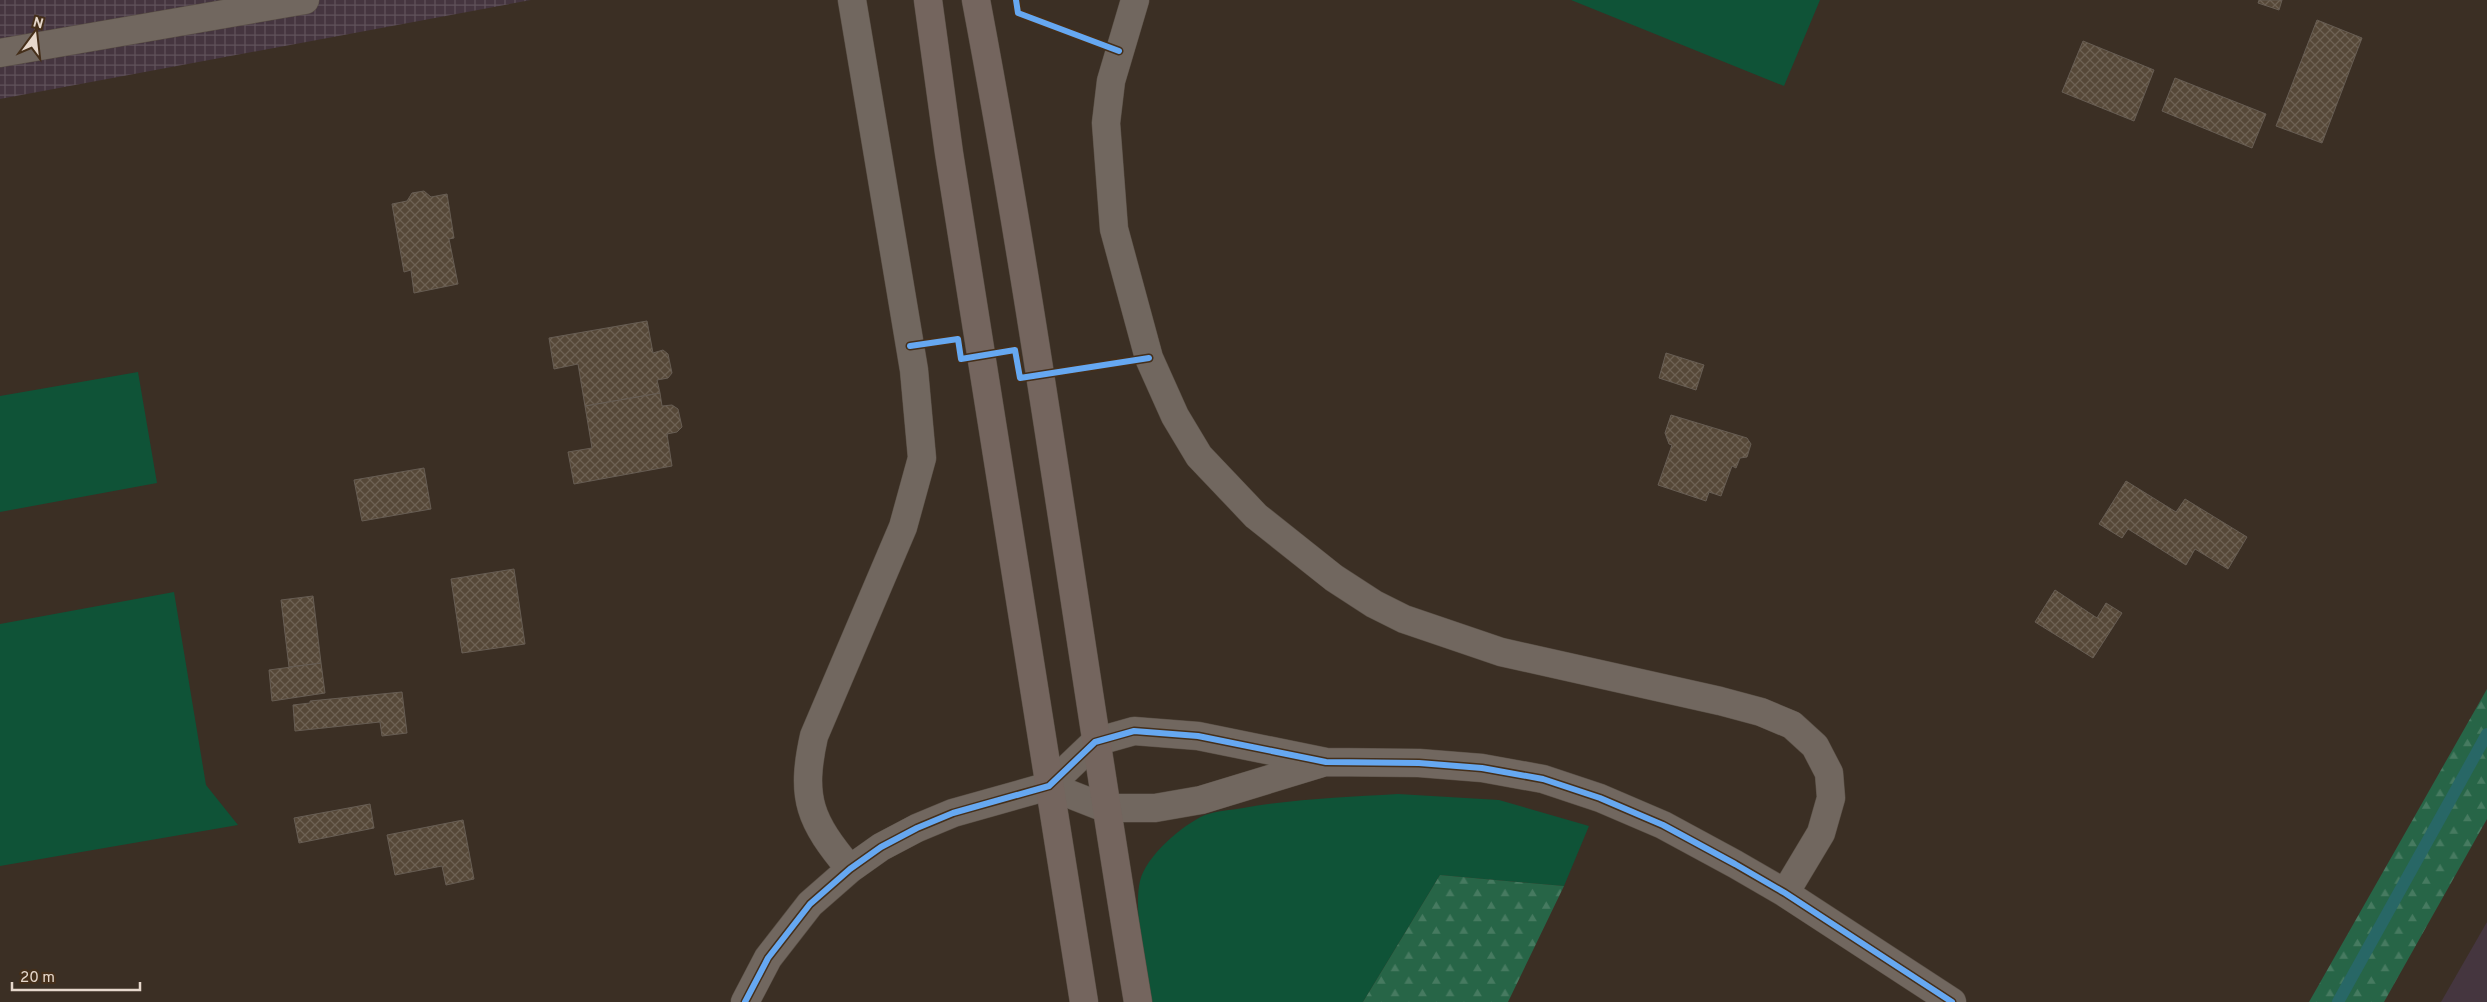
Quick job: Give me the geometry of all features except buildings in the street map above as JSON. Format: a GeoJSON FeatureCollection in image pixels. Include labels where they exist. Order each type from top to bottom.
{"type":"FeatureCollection","features":[{"type":"Feature","properties":{"kind":"main road"},"geometry":{"type":"LineString","coordinates":[[928,0],[949,153],[1084,1002]]}},
{"type":"Feature","properties":{"kind":"main road"},"geometry":{"type":"LineString","coordinates":[[976,0],[1038,366],[1105,808],[1138,1002]]}},
{"type":"Feature","properties":{"kind":"street"},"geometry":{"type":"LineString","coordinates":[[0,53],[305,0]]}},
{"type":"Feature","properties":{"kind":"street"},"geometry":{"type":"LineString","coordinates":[[850,869],[824,838],[808,800],[807,767],[814,736],[903,527],[922,458],[914,370],[852,0]]}},
{"type":"Feature","properties":{"kind":"street"},"geometry":{"type":"LineString","coordinates":[[1136,0],[1115,66],[1106,123],[1114,229],[1149,358],[1175,416],[1199,456],[1256,516],[1294,548],[1334,578],[1374,604],[1404,619],[1501,652],[1720,701],[1760,712],[1792,725],[1815,746],[1829,772],[1831,798],[1820,833],[1785,893]]}},
{"type":"Feature","properties":{"kind":"street"},"geometry":{"type":"LineString","coordinates":[[745,1002],[768,958],[810,904],[850,869],[881,847],[917,828],[953,813],[1049,786],[1095,742],[1134,731],[1198,736],[1326,762],[1419,763],[1482,768],[1543,779],[1600,798],[1663,825],[1785,893],[1952,1002]]}},
{"type":"Feature","properties":{"kind":"street"},"geometry":{"type":"LineString","coordinates":[[1049,786],[1105,808],[1155,808],[1201,800],[1326,762]]}},
{"type":"Feature","properties":{"kind":"shaded area"},"geometry":{"type":"Polygon","coordinates":[[[0,0],[531,0],[0,99],[0,0]]]}},
{"type":"Feature","properties":{"kind":"shaded area"},"geometry":{"type":"Polygon","coordinates":[[[2487,922],[2487,1002],[2441,1002],[2487,922]]]}},
{"type":"Feature","properties":{"kind":"green space"},"geometry":{"type":"Polygon","coordinates":[[[1571,0],[1820,0],[1784,86],[1571,0]]]}},
{"type":"Feature","properties":{"kind":"green space"},"geometry":{"type":"Polygon","coordinates":[[[138,372],[157,483],[0,512],[0,396],[138,372]]]}},
{"type":"Feature","properties":{"kind":"green space"},"geometry":{"type":"Polygon","coordinates":[[[174,592],[206,785],[238,825],[0,866],[0,624],[174,592]]]}},
{"type":"Feature","properties":{"kind":"green space"},"geometry":{"type":"Polygon","coordinates":[[[2487,689],[2487,819],[2384,1002],[2309,1002],[2487,689]]]}},
{"type":"Feature","properties":{"kind":"green space"},"geometry":{"type":"Polygon","coordinates":[[[1398,794],[1499,800],[1589,826],[1564,886],[1440,875],[1363,1002],[1151,1002],[1143,958],[1138,893],[1144,871],[1166,842],[1196,820],[1205,815],[1219,812],[1301,800],[1398,794]]]}},
{"type":"Feature","properties":{"kind":"green space"},"geometry":{"type":"Polygon","coordinates":[[[1440,875],[1564,886],[1508,1002],[1363,1002],[1440,875]]]}},
{"type":"Feature","properties":{"kind":"waterway"},"geometry":{"type":"LineString","coordinates":[[2338,1002],[2487,734]]}},
{"type":"Feature","properties":{"kind":"cycle path"},"geometry":{"type":"LineString","coordinates":[[1016,0],[1018,13],[1119,51]]}},
{"type":"Feature","properties":{"kind":"cycle path"},"geometry":{"type":"LineString","coordinates":[[910,346],[958,339],[961,359],[1015,350],[1020,378],[1149,358]]}},
{"type":"Feature","properties":{"kind":"cycle path"},"geometry":{"type":"LineString","coordinates":[[745,1002],[768,958],[810,904],[850,869],[881,847],[917,828],[953,813],[1049,786],[1095,742],[1134,731],[1198,736],[1326,762],[1419,763],[1482,768],[1543,779],[1600,798],[1663,825],[1735,864],[1785,893],[1952,1002]]}}]}
